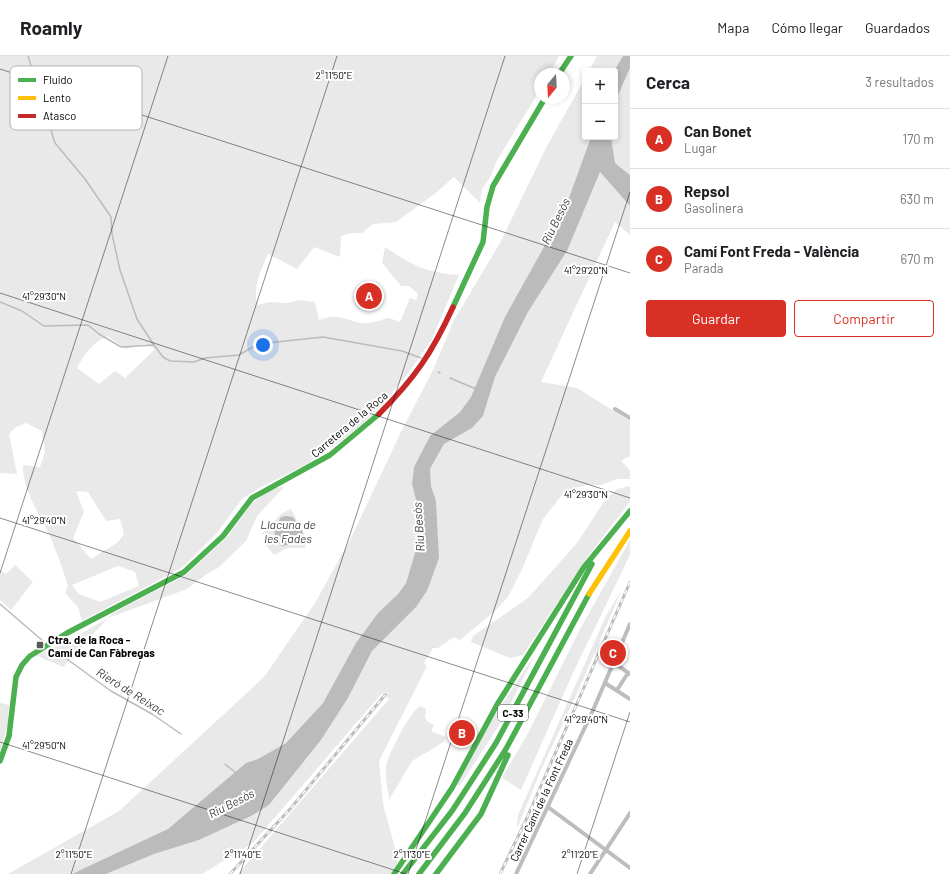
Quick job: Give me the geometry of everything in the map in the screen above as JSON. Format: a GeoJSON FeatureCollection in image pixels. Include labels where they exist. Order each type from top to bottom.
{"type":"FeatureCollection","features":[{"type":"Feature","properties":{"kind":"main road"},"geometry":{"type":"LineString","coordinates":[[563,68],[571,56]]}},
{"type":"Feature","properties":{"kind":"main road","name":"Carretera de la Roca"},"geometry":{"type":"LineString","coordinates":[[0,761],[10,732],[16,677],[22,665],[30,656],[61,636],[184,572],[223,536],[252,498],[326,458],[377,416],[405,388],[428,357],[439,338],[483,242],[487,207],[493,186],[541,104]]}},
{"type":"Feature","properties":{"kind":"main road","name":"C-33"},"geometry":{"type":"LineString","coordinates":[[403,874],[452,811],[496,743],[573,597],[606,542],[630,511]]}},
{"type":"Feature","properties":{"kind":"main road","name":"C-33"},"geometry":{"type":"LineString","coordinates":[[419,874],[464,816],[493,773],[516,733],[586,600],[604,569],[630,531]]}},
{"type":"Feature","properties":{"kind":"main road"},"geometry":{"type":"LineString","coordinates":[[394,874],[452,788],[498,703],[584,567],[606,542]]}},
{"type":"Feature","properties":{"kind":"main road"},"geometry":{"type":"LineString","coordinates":[[436,874],[484,810],[497,782],[516,733]]}},
{"type":"Feature","properties":{"kind":"street"},"geometry":{"type":"LineString","coordinates":[[615,409],[630,418]]}},
{"type":"Feature","properties":{"kind":"street","name":"Carrer Camí de la Font Freda"},"geometry":{"type":"LineString","coordinates":[[516,874],[605,683],[630,624]]}},
{"type":"Feature","properties":{"kind":"street"},"geometry":{"type":"LineString","coordinates":[[625,635],[630,637]]}},
{"type":"Feature","properties":{"kind":"street"},"geometry":{"type":"LineString","coordinates":[[613,662],[629,674],[618,690]]}},
{"type":"Feature","properties":{"kind":"street"},"geometry":{"type":"LineString","coordinates":[[605,683],[630,699]]}},
{"type":"Feature","properties":{"kind":"street"},"geometry":{"type":"LineString","coordinates":[[548,807],[630,868]]}},
{"type":"Feature","properties":{"kind":"street"},"geometry":{"type":"LineString","coordinates":[[590,874],[630,813]]}},
{"type":"Feature","properties":{"kind":"shaded area"},"geometry":{"type":"Polygon","coordinates":[[[0,56],[559,56],[552,68],[534,68],[534,100],[496,162],[491,176],[482,189],[480,203],[454,177],[437,192],[396,222],[373,224],[362,233],[351,233],[341,236],[340,257],[314,247],[297,269],[268,254],[257,285],[257,305],[270,302],[287,303],[299,300],[315,302],[319,320],[331,317],[340,317],[365,323],[376,322],[389,318],[400,322],[410,298],[416,300],[418,294],[409,286],[401,286],[382,263],[385,247],[403,259],[420,267],[428,270],[459,275],[432,339],[409,372],[373,415],[341,441],[305,465],[259,488],[242,499],[216,534],[183,567],[82,621],[78,607],[65,593],[68,586],[62,567],[49,534],[28,492],[23,474],[23,465],[40,467],[45,452],[42,431],[26,423],[16,427],[9,434],[17,474],[0,473],[0,56]],[[107,336],[89,349],[77,368],[99,384],[115,371],[125,378],[155,349],[145,344],[126,349],[107,336]],[[76,491],[84,512],[73,538],[91,559],[118,542],[124,534],[120,519],[106,521],[88,492],[76,491]],[[118,566],[72,585],[79,594],[100,602],[139,586],[135,572],[118,566]]]}},
{"type":"Feature","properties":{"kind":"shaded area"},"geometry":{"type":"Polygon","coordinates":[[[597,56],[623,56],[616,68],[591,68],[597,56]]]}},
{"type":"Feature","properties":{"kind":"shaded area"},"geometry":{"type":"Polygon","coordinates":[[[630,68],[630,175],[615,163],[611,140],[618,140],[618,95],[630,68]]]}},
{"type":"Feature","properties":{"kind":"shaded area"},"geometry":{"type":"Polygon","coordinates":[[[582,83],[582,140],[590,140],[565,210],[526,279],[471,397],[460,412],[430,436],[414,467],[412,484],[417,504],[415,553],[406,583],[398,594],[378,613],[323,703],[286,743],[246,764],[168,829],[72,874],[8,874],[119,811],[264,677],[315,603],[351,538],[401,432],[433,370],[454,320],[500,243],[546,148],[582,83]]]}},
{"type":"Feature","properties":{"kind":"shaded area"},"geometry":{"type":"Polygon","coordinates":[[[600,172],[630,206],[630,235],[615,222],[541,382],[577,388],[630,421],[630,456],[621,461],[630,470],[630,479],[617,479],[601,485],[587,485],[566,490],[543,519],[523,567],[508,597],[494,612],[460,640],[454,637],[438,648],[433,648],[424,663],[427,666],[379,761],[383,804],[398,859],[395,870],[391,874],[238,874],[389,699],[382,693],[253,843],[202,874],[106,874],[154,854],[199,840],[251,816],[269,805],[321,740],[348,698],[372,651],[423,597],[427,591],[436,509],[431,486],[430,469],[444,444],[472,428],[483,416],[495,377],[528,312],[567,251],[600,172]]]}},
{"type":"Feature","properties":{"kind":"shaded area"},"geometry":{"type":"Polygon","coordinates":[[[630,486],[630,502],[588,556],[523,655],[510,658],[471,642],[473,636],[528,598],[577,543],[605,500],[617,489],[630,486]]]}},
{"type":"Feature","properties":{"kind":"shaded area"},"geometry":{"type":"Polygon","coordinates":[[[284,487],[257,516],[246,541],[218,568],[207,574],[187,589],[108,618],[113,613],[186,575],[228,536],[253,502],[274,488],[284,487]]]}},
{"type":"Feature","properties":{"kind":"shaded area"},"geometry":{"type":"Polygon","coordinates":[[[291,509],[307,539],[305,548],[288,548],[274,555],[266,545],[272,535],[262,534],[281,514],[291,509]]]}},
{"type":"Feature","properties":{"kind":"shaded area"},"geometry":{"type":"Polygon","coordinates":[[[630,540],[630,555],[572,675],[521,790],[502,778],[527,735],[579,631],[630,540]]]}},
{"type":"Feature","properties":{"kind":"shaded area"},"geometry":{"type":"Polygon","coordinates":[[[15,565],[33,582],[11,610],[0,600],[0,570],[6,574],[15,565]]]}},
{"type":"Feature","properties":{"kind":"shaded area"},"geometry":{"type":"Polygon","coordinates":[[[623,587],[579,689],[540,772],[517,829],[518,815],[605,618],[623,587]]]}},
{"type":"Feature","properties":{"kind":"shaded area"},"geometry":{"type":"Polygon","coordinates":[[[108,618],[63,667],[35,655],[65,643],[108,618]]]}},
{"type":"Feature","properties":{"kind":"shaded area"},"geometry":{"type":"Polygon","coordinates":[[[536,653],[503,719],[459,787],[457,784],[493,718],[536,653]]]}},
{"type":"Feature","properties":{"kind":"shaded area"},"geometry":{"type":"Polygon","coordinates":[[[0,703],[9,705],[8,724],[0,752],[0,703]]]}},
{"type":"Feature","properties":{"kind":"shaded area"},"geometry":{"type":"Polygon","coordinates":[[[421,706],[426,709],[425,717],[428,722],[434,725],[431,731],[446,737],[444,742],[412,761],[389,800],[386,774],[388,760],[406,723],[421,706]]]}},
{"type":"Feature","properties":{"kind":"water"},"geometry":{"type":"Polygon","coordinates":[[[623,56],[630,56],[630,68],[618,95],[618,68],[616,68],[623,56]]]}},
{"type":"Feature","properties":{"kind":"water","name":"Riu Besòs"},"geometry":{"type":"Polygon","coordinates":[[[590,140],[611,140],[615,163],[630,175],[630,206],[600,172],[567,251],[528,312],[495,377],[483,416],[472,428],[444,444],[430,469],[431,486],[436,501],[439,558],[427,591],[416,607],[372,651],[348,698],[321,740],[269,805],[251,816],[199,840],[154,854],[106,874],[72,874],[168,829],[246,763],[258,759],[286,743],[323,703],[356,643],[378,613],[398,594],[406,583],[415,553],[418,508],[412,484],[414,467],[430,436],[460,412],[471,397],[505,317],[565,209],[590,140]]]}},
{"type":"Feature","properties":{"kind":"water","name":"Llacuna de les Fades"},"geometry":{"type":"Polygon","coordinates":[[[281,517],[293,517],[303,532],[300,538],[295,542],[282,546],[276,539],[275,528],[281,517]]]}},
{"type":"Feature","properties":{"kind":"waterway"},"geometry":{"type":"LineString","coordinates":[[28,56],[31,66]]}},
{"type":"Feature","properties":{"kind":"waterway"},"geometry":{"type":"LineString","coordinates":[[51,130],[55,143],[85,179],[111,217],[112,234],[120,270],[137,319],[154,345]]}},
{"type":"Feature","properties":{"kind":"waterway"},"geometry":{"type":"LineString","coordinates":[[0,302],[22,311],[44,326],[88,325],[99,334],[121,347],[154,345],[163,357],[170,361],[194,362],[205,358],[239,355],[258,344],[323,337],[402,351],[421,358]]}},
{"type":"Feature","properties":{"kind":"waterway"},"geometry":{"type":"LineString","coordinates":[[450,378],[476,389]]}},
{"type":"Feature","properties":{"kind":"waterway","name":"Rieró de Reixac"},"geometry":{"type":"LineString","coordinates":[[0,604],[43,641]]}},
{"type":"Feature","properties":{"kind":"waterway","name":"Rieró de Reixac"},"geometry":{"type":"LineString","coordinates":[[53,649],[111,691],[152,714],[181,734]]}},
{"type":"Feature","properties":{"kind":"waterway","name":"Rieró de Reixac"},"geometry":{"type":"LineString","coordinates":[[225,764],[236,773]]}},
{"type":"Feature","properties":{"kind":"railway"},"geometry":{"type":"LineString","coordinates":[[500,874],[526,820],[630,582]]}},
{"type":"Feature","properties":{"kind":"railway"},"geometry":{"type":"LineString","coordinates":[[230,874],[291,808],[385,695]]}},
{"type":"Feature","properties":{"kind":"traffic: fast"},"geometry":{"type":"LineString","coordinates":[[563,68],[571,56]]}},
{"type":"Feature","properties":{"kind":"traffic: fast"},"geometry":{"type":"LineString","coordinates":[[453,307],[483,242],[487,207],[493,186],[541,104]]}},
{"type":"Feature","properties":{"kind":"traffic: fast"},"geometry":{"type":"LineString","coordinates":[[0,761],[9,736],[16,677],[22,665],[30,656],[67,633],[184,572],[223,536],[252,498],[330,455],[379,414]]}},
{"type":"Feature","properties":{"kind":"traffic: fast"},"geometry":{"type":"LineString","coordinates":[[394,874],[452,788],[498,703],[584,567],[630,511]]}},
{"type":"Feature","properties":{"kind":"traffic: fast"},"geometry":{"type":"LineString","coordinates":[[403,874],[452,811],[496,743],[592,564]]}},
{"type":"Feature","properties":{"kind":"traffic: fast"},"geometry":{"type":"LineString","coordinates":[[419,874],[465,813],[506,749],[589,594]]}},
{"type":"Feature","properties":{"kind":"traffic: fast"},"geometry":{"type":"LineString","coordinates":[[436,874],[481,814],[508,755]]}},
{"type":"Feature","properties":{"kind":"traffic: slow"},"geometry":{"type":"LineString","coordinates":[[589,594],[630,531]]}},
{"type":"Feature","properties":{"kind":"traffic: jam"},"geometry":{"type":"LineString","coordinates":[[379,414],[403,389],[422,364],[438,338],[453,307]]}},
{"type":"Feature","properties":{"kind":"place","name":"Can Bonet"},"geometry":{"type":"Point","coordinates":[369,296]}},
{"type":"Feature","properties":{"kind":"place","name":"Ctra. de la Roca - Camí de Can Fàbregas"},"geometry":{"type":"Point","coordinates":[40,645]}},
{"type":"Feature","properties":{"kind":"place","name":"Camí Font Freda - València"},"geometry":{"type":"Point","coordinates":[613,653]}},
{"type":"Feature","properties":{"kind":"place","name":"Repsol"},"geometry":{"type":"Point","coordinates":[462,733]}}]}
